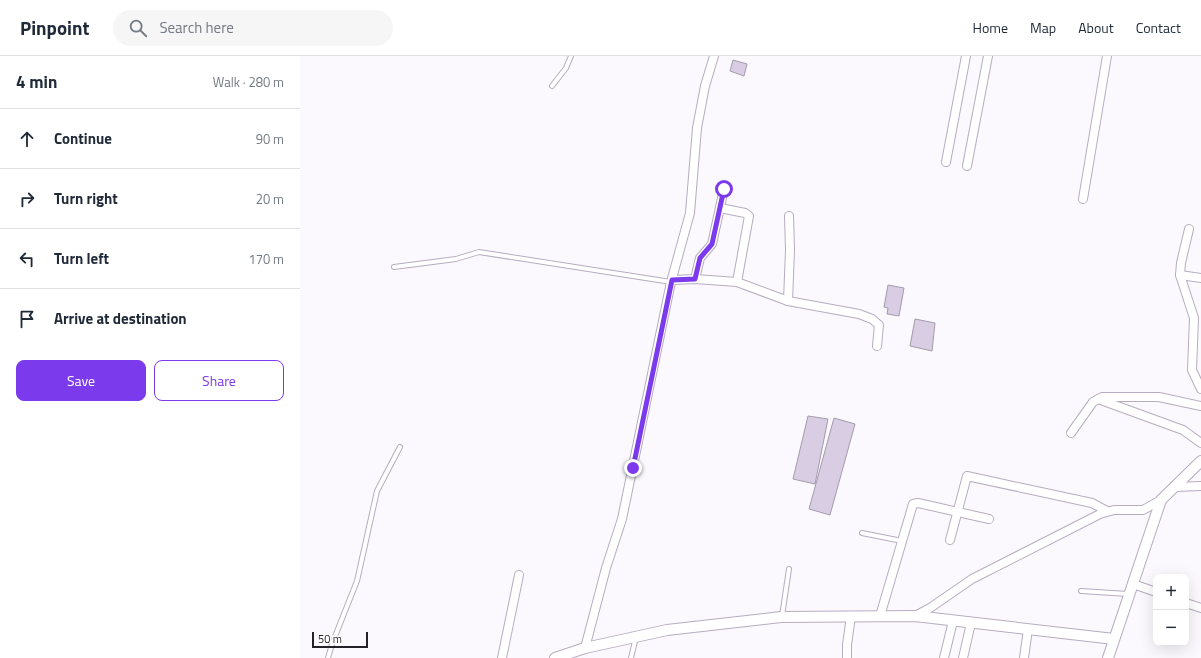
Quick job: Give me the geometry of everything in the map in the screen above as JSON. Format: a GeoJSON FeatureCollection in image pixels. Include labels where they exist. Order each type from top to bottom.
{"type":"FeatureCollection","features":[{"type":"Feature","properties":{"kind":"street"},"geometry":{"type":"LineString","coordinates":[[585,648],[606,568],[622,519],[671,281],[690,213],[697,128],[705,86],[714,56]]}},
{"type":"Feature","properties":{"kind":"street"},"geometry":{"type":"LineString","coordinates":[[946,162],[966,56]]}},
{"type":"Feature","properties":{"kind":"street"},"geometry":{"type":"LineString","coordinates":[[967,166],[988,56]]}},
{"type":"Feature","properties":{"kind":"street"},"geometry":{"type":"LineString","coordinates":[[1083,199],[1106,56]]}},
{"type":"Feature","properties":{"kind":"street"},"geometry":{"type":"LineString","coordinates":[[695,279],[700,258],[712,244],[724,189]]}},
{"type":"Feature","properties":{"kind":"street"},"geometry":{"type":"LineString","coordinates":[[720,208],[745,213],[749,216],[737,282]]}},
{"type":"Feature","properties":{"kind":"street"},"geometry":{"type":"LineString","coordinates":[[788,301],[790,250],[789,216]]}},
{"type":"Feature","properties":{"kind":"street"},"geometry":{"type":"LineString","coordinates":[[1189,229],[1180,275],[1194,318],[1192,370],[1201,389]]}},
{"type":"Feature","properties":{"kind":"street"},"geometry":{"type":"LineString","coordinates":[[1180,275],[1201,278]]}},
{"type":"Feature","properties":{"kind":"street"},"geometry":{"type":"LineString","coordinates":[[671,281],[695,279],[737,282],[788,301],[839,310],[872,319],[879,325],[877,346]]}},
{"type":"Feature","properties":{"kind":"street"},"geometry":{"type":"LineString","coordinates":[[1071,433],[1093,402],[1098,399],[1150,396],[1201,406]]}},
{"type":"Feature","properties":{"kind":"street"},"geometry":{"type":"LineString","coordinates":[[1098,399],[1183,430],[1201,443]]}},
{"type":"Feature","properties":{"kind":"street"},"geometry":{"type":"LineString","coordinates":[[915,616],[930,608],[972,578],[1107,511],[1143,510],[1161,500],[1201,461]]}},
{"type":"Feature","properties":{"kind":"street"},"geometry":{"type":"LineString","coordinates":[[950,540],[967,476],[1092,503],[1107,511]]}},
{"type":"Feature","properties":{"kind":"street"},"geometry":{"type":"LineString","coordinates":[[1175,487],[1201,486]]}},
{"type":"Feature","properties":{"kind":"street"},"geometry":{"type":"LineString","coordinates":[[1108,658],[1161,500]]}},
{"type":"Feature","properties":{"kind":"street"},"geometry":{"type":"LineString","coordinates":[[880,616],[913,504],[918,503],[989,519]]}},
{"type":"Feature","properties":{"kind":"street"},"geometry":{"type":"LineString","coordinates":[[502,658],[519,575]]}},
{"type":"Feature","properties":{"kind":"street"},"geometry":{"type":"LineString","coordinates":[[1134,584],[1153,591]]}},
{"type":"Feature","properties":{"kind":"street"},"geometry":{"type":"LineString","coordinates":[[1189,604],[1201,608]]}},
{"type":"Feature","properties":{"kind":"street"},"geometry":{"type":"LineString","coordinates":[[847,658],[847,645],[851,616]]}},
{"type":"Feature","properties":{"kind":"street"},"geometry":{"type":"LineString","coordinates":[[556,658],[585,648],[667,630],[705,624],[781,617],[915,616],[1114,639]]}},
{"type":"Feature","properties":{"kind":"street"},"geometry":{"type":"LineString","coordinates":[[944,658],[953,621]]}},
{"type":"Feature","properties":{"kind":"street"},"geometry":{"type":"LineString","coordinates":[[963,658],[971,623]]}},
{"type":"Feature","properties":{"kind":"street"},"geometry":{"type":"LineString","coordinates":[[1024,658],[1028,629]]}},
{"type":"Feature","properties":{"kind":"lane"},"geometry":{"type":"LineString","coordinates":[[552,86],[568,65],[571,56]]}},
{"type":"Feature","properties":{"kind":"lane"},"geometry":{"type":"LineString","coordinates":[[394,267],[456,259],[479,252],[671,281]]}},
{"type":"Feature","properties":{"kind":"lane"},"geometry":{"type":"LineString","coordinates":[[328,658],[357,581],[377,491],[400,447]]}},
{"type":"Feature","properties":{"kind":"lane"},"geometry":{"type":"LineString","coordinates":[[862,533],[903,541]]}},
{"type":"Feature","properties":{"kind":"lane"},"geometry":{"type":"LineString","coordinates":[[781,617],[789,569]]}},
{"type":"Feature","properties":{"kind":"lane"},"geometry":{"type":"LineString","coordinates":[[1081,591],[1130,594]]}},
{"type":"Feature","properties":{"kind":"lane"},"geometry":{"type":"LineString","coordinates":[[631,658],[636,637]]}},
{"type":"Feature","properties":{"kind":"building"},"geometry":{"type":"Polygon","coordinates":[[[733,60],[747,64],[744,76],[730,71],[733,60]]]}},
{"type":"Feature","properties":{"kind":"building"},"geometry":{"type":"Polygon","coordinates":[[[888,285],[904,288],[899,316],[887,314],[888,308],[884,307],[888,285]]]}},
{"type":"Feature","properties":{"kind":"building"},"geometry":{"type":"Polygon","coordinates":[[[915,319],[935,323],[932,351],[910,346],[915,319]]]}},
{"type":"Feature","properties":{"kind":"building"},"geometry":{"type":"Polygon","coordinates":[[[808,416],[828,419],[815,484],[793,479],[808,416]]]}},
{"type":"Feature","properties":{"kind":"building"},"geometry":{"type":"Polygon","coordinates":[[[834,418],[855,424],[830,515],[809,509],[834,418]]]}},
{"type":"Feature","properties":{"kind":"route"},"geometry":{"type":"LineString","coordinates":[[633,468],[672,280],[695,279],[700,258],[711,248],[724,189]]}}]}
